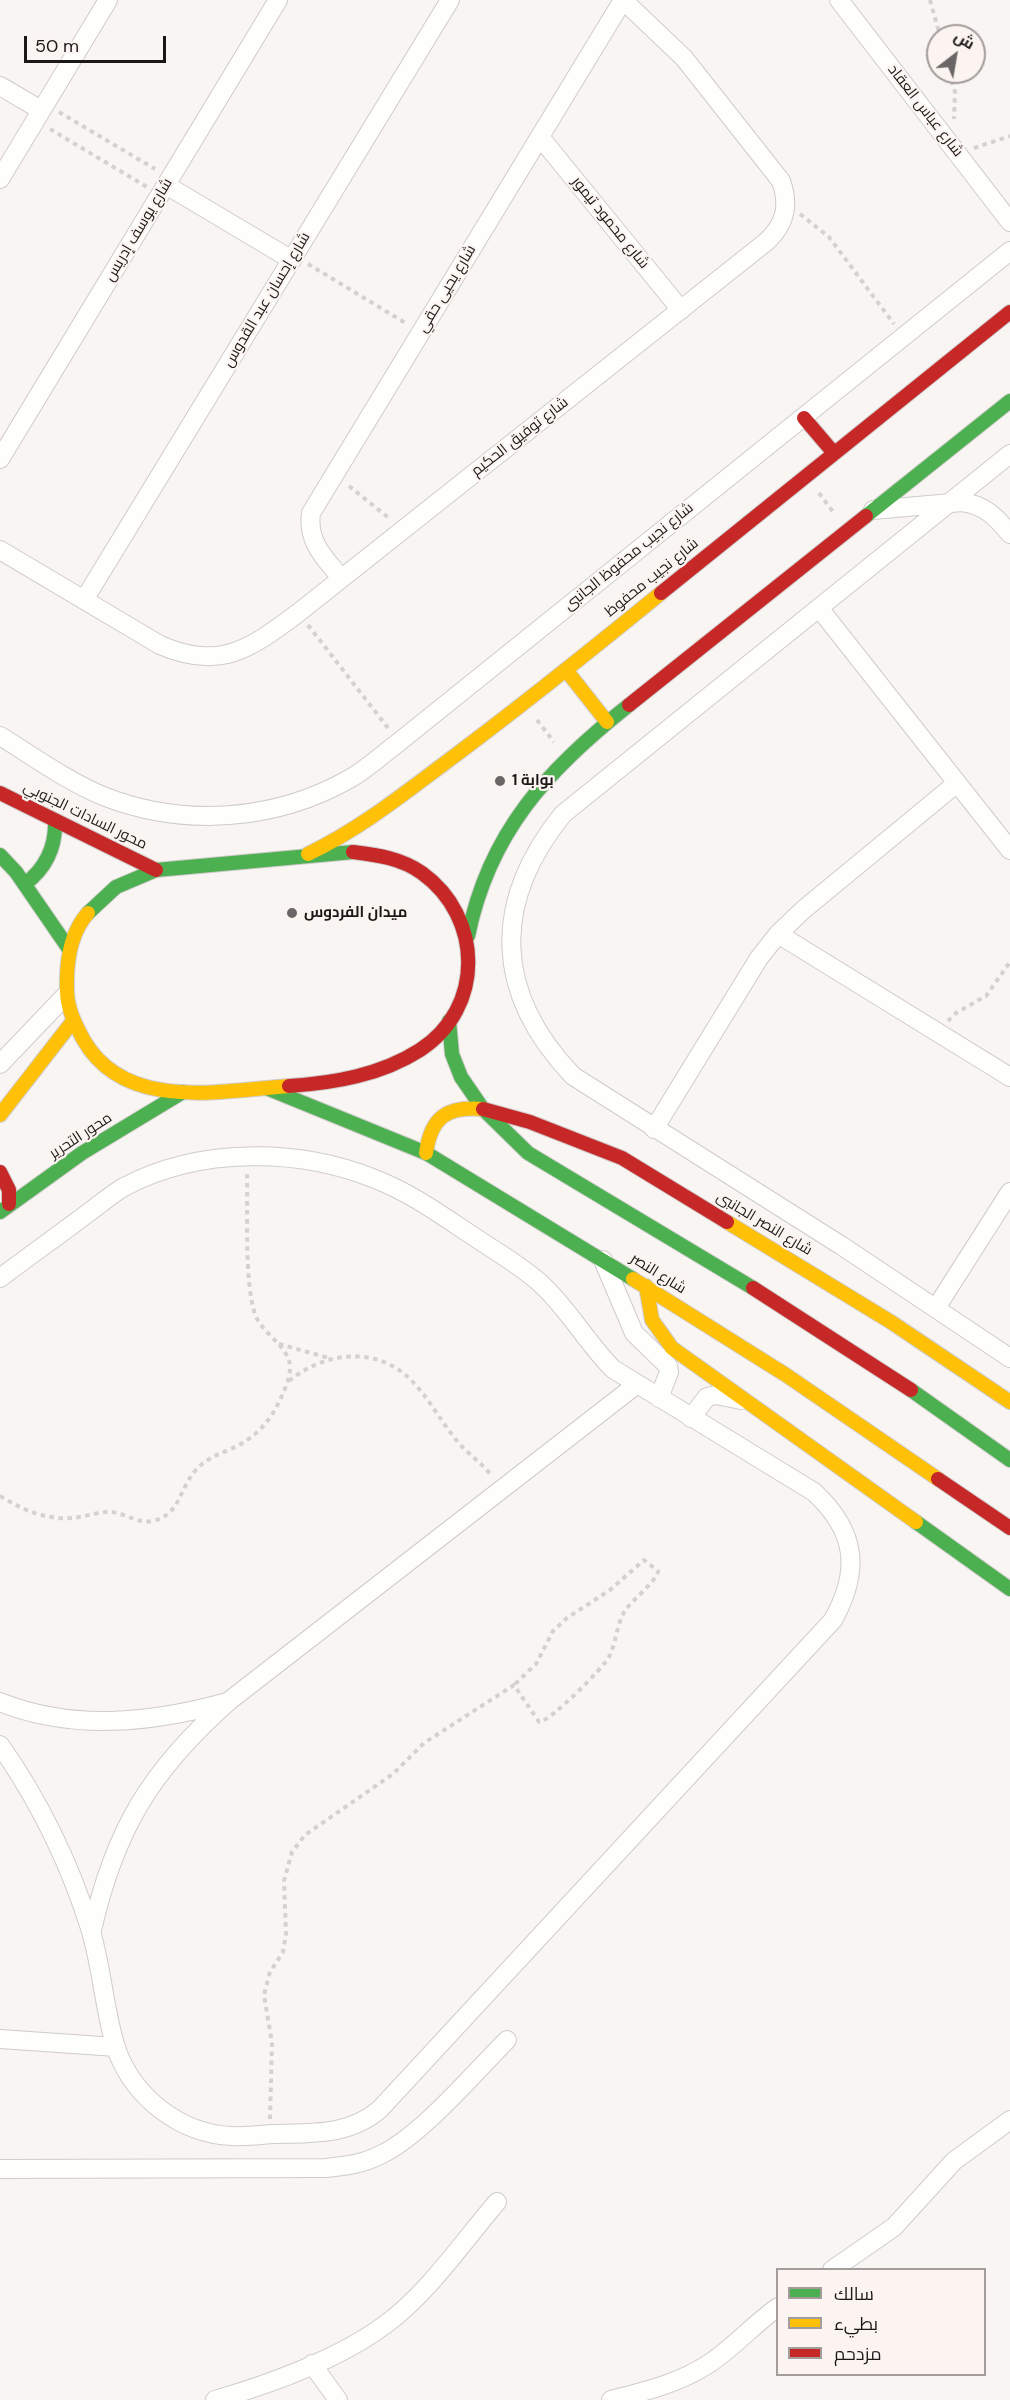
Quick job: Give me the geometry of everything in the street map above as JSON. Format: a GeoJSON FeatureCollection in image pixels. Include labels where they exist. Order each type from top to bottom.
{"type":"FeatureCollection","features":[{"type":"Feature","properties":{"kind":"main road","name":"شارع نجيب محفوظ"},"geometry":{"type":"LineString","coordinates":[[305,855],[335,841],[397,800],[524,704],[833,452],[1010,312]]}},
{"type":"Feature","properties":{"kind":"main road"},"geometry":{"type":"LineString","coordinates":[[468,936],[443,892],[425,875],[403,862],[379,855],[353,852],[305,855],[156,870],[129,879],[103,897],[82,921],[69,950],[64,981],[65,996],[73,1021],[92,1055],[111,1071],[133,1084],[157,1091],[267,1088],[323,1083],[371,1074],[425,1046],[448,1021],[462,1000],[471,971],[468,936],[472,906],[485,871],[524,803],[566,757],[607,722],[1010,401]]}},
{"type":"Feature","properties":{"kind":"main road"},"geometry":{"type":"LineString","coordinates":[[804,418],[833,452]]}},
{"type":"Feature","properties":{"kind":"main road"},"geometry":{"type":"LineString","coordinates":[[566,670],[607,722]]}},
{"type":"Feature","properties":{"kind":"main road","name":"محور السادات الجنوبي"},"geometry":{"type":"LineString","coordinates":[[0,793],[55,821],[122,850],[156,870]]}},
{"type":"Feature","properties":{"kind":"main road"},"geometry":{"type":"LineString","coordinates":[[25,884],[41,871],[52,852],[55,821]]}},
{"type":"Feature","properties":{"kind":"main road"},"geometry":{"type":"LineString","coordinates":[[0,855],[25,884],[69,950]]}},
{"type":"Feature","properties":{"kind":"main road"},"geometry":{"type":"LineString","coordinates":[[2,1109],[73,1021]]}},
{"type":"Feature","properties":{"kind":"main road"},"geometry":{"type":"LineString","coordinates":[[448,1021],[452,1054],[461,1077],[483,1110],[520,1147],[550,1169],[696,1252],[794,1312],[900,1382],[1010,1460]]}},
{"type":"Feature","properties":{"kind":"main road","name":"شارع النصر"},"geometry":{"type":"LineString","coordinates":[[267,1088],[426,1153],[646,1286],[786,1375],[1010,1528]]}},
{"type":"Feature","properties":{"kind":"main road","name":"محور التحرير"},"geometry":{"type":"LineString","coordinates":[[4,1208],[82,1153],[183,1092]]}},
{"type":"Feature","properties":{"kind":"main road","name":"شارع النصر الجانبى"},"geometry":{"type":"LineString","coordinates":[[426,1153],[428,1136],[436,1121],[449,1111],[466,1107],[540,1126],[621,1158],[891,1322],[1010,1402]]}},
{"type":"Feature","properties":{"kind":"main road"},"geometry":{"type":"LineString","coordinates":[[0,1172],[9,1190],[4,1208]]}},
{"type":"Feature","properties":{"kind":"main road"},"geometry":{"type":"LineString","coordinates":[[646,1286],[648,1314],[662,1338],[1010,1589]]}},
{"type":"Feature","properties":{"kind":"street"},"geometry":{"type":"LineString","coordinates":[[0,179],[108,0]]}},
{"type":"Feature","properties":{"kind":"street","name":"شارع يوسف إدريس"},"geometry":{"type":"LineString","coordinates":[[0,459],[278,0]]}},
{"type":"Feature","properties":{"kind":"street","name":"شارع إحسان عبد القدوس"},"geometry":{"type":"LineString","coordinates":[[84,600],[450,0]]}},
{"type":"Feature","properties":{"kind":"street"},"geometry":{"type":"LineString","coordinates":[[623,0],[684,58],[781,181],[786,208]]}},
{"type":"Feature","properties":{"kind":"street","name":"شارع يحيى حقي"},"geometry":{"type":"LineString","coordinates":[[341,578],[318,550],[309,526],[311,513],[623,0]]}},
{"type":"Feature","properties":{"kind":"street","name":"شارع عباس العقاد"},"geometry":{"type":"LineString","coordinates":[[839,0],[1010,222]]}},
{"type":"Feature","properties":{"kind":"street"},"geometry":{"type":"LineString","coordinates":[[0,86],[40,112]]}},
{"type":"Feature","properties":{"kind":"street","name":"شارع محمود تيمور"},"geometry":{"type":"LineString","coordinates":[[540,137],[681,310]]}},
{"type":"Feature","properties":{"kind":"street"},"geometry":{"type":"LineString","coordinates":[[166,186],[293,258]]}},
{"type":"Feature","properties":{"kind":"street","name":"شارع توفيق الحكيم"},"geometry":{"type":"LineString","coordinates":[[0,550],[160,645],[180,654],[202,658],[223,656],[244,650],[298,613],[776,233],[786,208]]}},
{"type":"Feature","properties":{"kind":"street","name":"شارع نجيب محفوظ الجانبى"},"geometry":{"type":"LineString","coordinates":[[0,736],[75,782],[103,795],[162,812],[225,816],[258,812],[322,792],[353,777],[399,742],[1010,251]]}},
{"type":"Feature","properties":{"kind":"street"},"geometry":{"type":"LineString","coordinates":[[1010,454],[563,814],[543,839],[527,867],[517,898],[512,930],[512,963],[519,995],[532,1026],[551,1053],[573,1076],[936,1308],[1010,1358]]}},
{"type":"Feature","properties":{"kind":"street"},"geometry":{"type":"LineString","coordinates":[[873,510],[962,502],[986,509],[1010,534]]}},
{"type":"Feature","properties":{"kind":"street"},"geometry":{"type":"LineString","coordinates":[[819,608],[1010,850]]}},
{"type":"Feature","properties":{"kind":"street"},"geometry":{"type":"LineString","coordinates":[[654,1129],[759,958],[777,934],[802,910],[957,783]]}},
{"type":"Feature","properties":{"kind":"street"},"geometry":{"type":"LineString","coordinates":[[777,934],[1010,1077]]}},
{"type":"Feature","properties":{"kind":"street"},"geometry":{"type":"LineString","coordinates":[[0,1064],[65,996]]}},
{"type":"Feature","properties":{"kind":"street"},"geometry":{"type":"LineString","coordinates":[[0,1278],[124,1187],[164,1171],[206,1161],[247,1157],[292,1158],[334,1165],[376,1179],[415,1198],[538,1280],[559,1301],[595,1351],[613,1369],[814,1492],[831,1508],[844,1529],[850,1552],[851,1576],[845,1599],[833,1620],[380,2109],[367,2120],[336,2132],[232,2136],[210,2133],[169,2116],[137,2086],[116,2047],[91,1931],[75,1882],[54,1834],[30,1789],[0,1745]]}},
{"type":"Feature","properties":{"kind":"street"},"geometry":{"type":"LineString","coordinates":[[936,1308],[1010,1192]]}},
{"type":"Feature","properties":{"kind":"street"},"geometry":{"type":"LineString","coordinates":[[602,1259],[634,1333],[668,1366],[669,1372],[659,1398]]}},
{"type":"Feature","properties":{"kind":"street"},"geometry":{"type":"LineString","coordinates":[[91,1931],[102,1887],[117,1844],[138,1803],[164,1766],[194,1731],[229,1701],[636,1385]]}},
{"type":"Feature","properties":{"kind":"street"},"geometry":{"type":"LineString","coordinates":[[691,1418],[707,1396],[716,1395],[747,1401]]}},
{"type":"Feature","properties":{"kind":"street"},"geometry":{"type":"LineString","coordinates":[[0,1702],[54,1717],[98,1722],[142,1721],[186,1713],[229,1701]]}},
{"type":"Feature","properties":{"kind":"street"},"geometry":{"type":"LineString","coordinates":[[0,2039],[116,2047]]}},
{"type":"Feature","properties":{"kind":"street"},"geometry":{"type":"LineString","coordinates":[[0,2169],[326,2168],[363,2162],[380,2156],[409,2137],[507,2040]]}},
{"type":"Feature","properties":{"kind":"street"},"geometry":{"type":"LineString","coordinates":[[835,2268],[894,2227],[954,2161],[1010,2120]]}},
{"type":"Feature","properties":{"kind":"street"},"geometry":{"type":"LineString","coordinates":[[215,2400],[312,2364],[368,2337],[403,2310],[497,2202]]}},
{"type":"Feature","properties":{"kind":"street"},"geometry":{"type":"LineString","coordinates":[[611,2400],[651,2390],[693,2373],[726,2351],[776,2308]]}},
{"type":"Feature","properties":{"kind":"street"},"geometry":{"type":"LineString","coordinates":[[312,2364],[338,2400]]}},
{"type":"Feature","properties":{"kind":"path"},"geometry":{"type":"LineString","coordinates":[[930,0],[937,24]]}},
{"type":"Feature","properties":{"kind":"path"},"geometry":{"type":"LineString","coordinates":[[951,84],[955,108],[953,149],[1010,136]]}},
{"type":"Feature","properties":{"kind":"path"},"geometry":{"type":"LineString","coordinates":[[40,112],[166,186]]}},
{"type":"Feature","properties":{"kind":"path"},"geometry":{"type":"LineString","coordinates":[[40,112],[166,186]]}},
{"type":"Feature","properties":{"kind":"path"},"geometry":{"type":"LineString","coordinates":[[786,208],[802,214],[829,237],[903,336]]}},
{"type":"Feature","properties":{"kind":"path"},"geometry":{"type":"LineString","coordinates":[[293,258],[421,332]]}},
{"type":"Feature","properties":{"kind":"path"},"geometry":{"type":"LineString","coordinates":[[334,474],[403,530]]}},
{"type":"Feature","properties":{"kind":"path"},"geometry":{"type":"LineString","coordinates":[[805,476],[848,530]]}},
{"type":"Feature","properties":{"kind":"path"},"geometry":{"type":"LineString","coordinates":[[298,613],[399,742]]}},
{"type":"Feature","properties":{"kind":"path"},"geometry":{"type":"LineString","coordinates":[[524,704],[566,757]]}},
{"type":"Feature","properties":{"kind":"path"},"geometry":{"type":"LineString","coordinates":[[939,1033],[956,1013],[986,996],[1010,962]]}},
{"type":"Feature","properties":{"kind":"path"},"geometry":{"type":"LineString","coordinates":[[0,1496],[24,1511],[47,1517],[71,1518],[109,1512],[136,1521],[153,1521],[169,1514],[180,1501],[186,1485],[206,1461],[255,1436],[271,1418],[288,1381],[290,1368],[287,1354],[260,1328],[251,1296],[247,1157]]}},
{"type":"Feature","properties":{"kind":"path"},"geometry":{"type":"LineString","coordinates":[[278,1344],[304,1349],[330,1359]]}},
{"type":"Feature","properties":{"kind":"path"},"geometry":{"type":"LineString","coordinates":[[288,1381],[303,1370],[330,1359],[358,1356],[376,1359],[409,1378],[459,1444],[482,1463],[502,1489]]}},
{"type":"Feature","properties":{"kind":"path"},"geometry":{"type":"LineString","coordinates":[[270,2134],[272,2043],[264,1995],[270,1972],[283,1952],[286,1934],[284,1881],[292,1852],[305,1834],[393,1774],[424,1743],[514,1685],[536,1664],[548,1639],[567,1618],[610,1590],[644,1560],[658,1571],[657,1576],[635,1597],[624,1612],[608,1659],[546,1722],[539,1722],[514,1685]]}},
{"type":"Feature","properties":{"kind":"traffic: fast"},"geometry":{"type":"LineString","coordinates":[[866,516],[1010,401]]}},
{"type":"Feature","properties":{"kind":"traffic: fast"},"geometry":{"type":"LineString","coordinates":[[468,936],[478,899],[491,865],[507,834],[526,806],[573,753],[629,705]]}},
{"type":"Feature","properties":{"kind":"traffic: fast"},"geometry":{"type":"LineString","coordinates":[[25,884],[39,871],[48,857],[54,840],[55,821]]}},
{"type":"Feature","properties":{"kind":"traffic: fast"},"geometry":{"type":"LineString","coordinates":[[88,913],[116,887],[156,870],[353,852]]}},
{"type":"Feature","properties":{"kind":"traffic: fast"},"geometry":{"type":"LineString","coordinates":[[0,855],[16,872],[69,949]]}},
{"type":"Feature","properties":{"kind":"traffic: fast"},"geometry":{"type":"LineString","coordinates":[[449,1021],[452,1054],[461,1077],[483,1109],[528,1153],[753,1288]]}},
{"type":"Feature","properties":{"kind":"traffic: fast"},"geometry":{"type":"LineString","coordinates":[[269,1089],[426,1153],[633,1279]]}},
{"type":"Feature","properties":{"kind":"traffic: fast"},"geometry":{"type":"LineString","coordinates":[[0,1212],[82,1153],[183,1092]]}},
{"type":"Feature","properties":{"kind":"traffic: fast"},"geometry":{"type":"LineString","coordinates":[[911,1390],[1010,1460]]}},
{"type":"Feature","properties":{"kind":"traffic: fast"},"geometry":{"type":"LineString","coordinates":[[916,1522],[1010,1589]]}},
{"type":"Feature","properties":{"kind":"traffic: slow"},"geometry":{"type":"LineString","coordinates":[[308,854],[362,823],[412,788],[581,658],[661,593]]}},
{"type":"Feature","properties":{"kind":"traffic: slow"},"geometry":{"type":"LineString","coordinates":[[566,670],[607,722]]}},
{"type":"Feature","properties":{"kind":"traffic: slow"},"geometry":{"type":"LineString","coordinates":[[88,913],[77,930],[70,950],[67,997],[72,1016],[83,1039],[101,1062],[123,1078],[148,1087],[175,1092],[204,1093],[289,1086]]}},
{"type":"Feature","properties":{"kind":"traffic: slow"},"geometry":{"type":"LineString","coordinates":[[0,1115],[73,1021]]}},
{"type":"Feature","properties":{"kind":"traffic: slow"},"geometry":{"type":"LineString","coordinates":[[426,1153],[432,1131],[443,1116],[460,1110],[483,1109]]}},
{"type":"Feature","properties":{"kind":"traffic: slow"},"geometry":{"type":"LineString","coordinates":[[727,1222],[891,1322],[1010,1402]]}},
{"type":"Feature","properties":{"kind":"traffic: slow"},"geometry":{"type":"LineString","coordinates":[[633,1279],[786,1375],[938,1479]]}},
{"type":"Feature","properties":{"kind":"traffic: slow"},"geometry":{"type":"LineString","coordinates":[[646,1286],[652,1320],[672,1348],[916,1522]]}},
{"type":"Feature","properties":{"kind":"traffic: jam"},"geometry":{"type":"LineString","coordinates":[[661,593],[1010,312]]}},
{"type":"Feature","properties":{"kind":"traffic: jam"},"geometry":{"type":"LineString","coordinates":[[804,418],[833,452]]}},
{"type":"Feature","properties":{"kind":"traffic: jam"},"geometry":{"type":"LineString","coordinates":[[629,705],[866,516]]}},
{"type":"Feature","properties":{"kind":"traffic: jam"},"geometry":{"type":"LineString","coordinates":[[0,793],[156,870]]}},
{"type":"Feature","properties":{"kind":"traffic: jam"},"geometry":{"type":"LineString","coordinates":[[289,1086],[340,1080],[373,1072],[405,1059],[420,1050],[441,1032],[456,1011],[465,987],[468,962],[465,937],[457,913],[442,892],[422,873],[406,864],[380,856],[353,852]]}},
{"type":"Feature","properties":{"kind":"traffic: jam"},"geometry":{"type":"LineString","coordinates":[[483,1109],[530,1122],[622,1158],[727,1222]]}},
{"type":"Feature","properties":{"kind":"traffic: jam"},"geometry":{"type":"LineString","coordinates":[[0,1172],[9,1190],[9,1204]]}},
{"type":"Feature","properties":{"kind":"traffic: jam"},"geometry":{"type":"LineString","coordinates":[[753,1288],[911,1390]]}},
{"type":"Feature","properties":{"kind":"traffic: jam"},"geometry":{"type":"LineString","coordinates":[[938,1479],[1010,1528]]}},
{"type":"Feature","properties":{"kind":"place","name":"بوابة 1"},"geometry":{"type":"Point","coordinates":[500,781]}},
{"type":"Feature","properties":{"kind":"place","name":"ميدان الفردوس"},"geometry":{"type":"Point","coordinates":[292,913]}}]}
